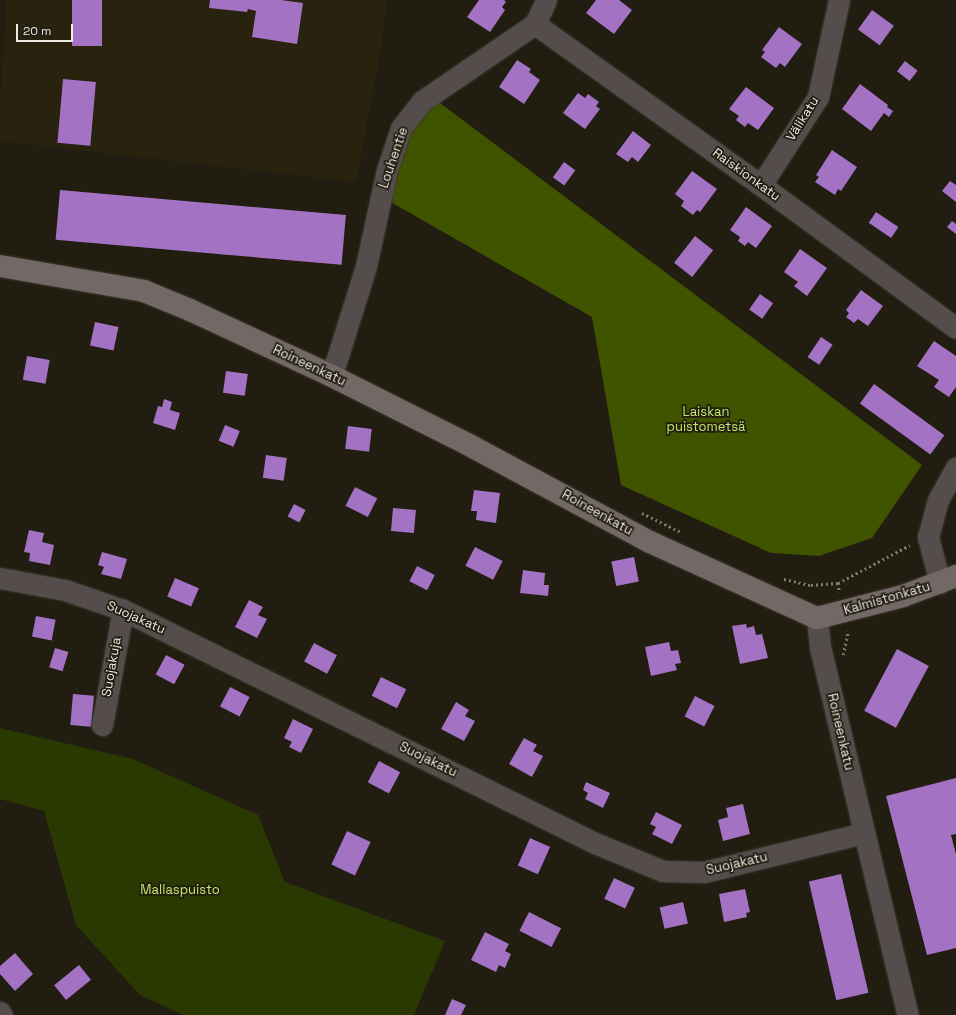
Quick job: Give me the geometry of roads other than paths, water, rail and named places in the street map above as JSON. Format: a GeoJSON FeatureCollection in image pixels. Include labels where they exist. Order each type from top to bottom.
{"type":"FeatureCollection","features":[{"type":"Feature","properties":{"kind":"street"},"geometry":{"type":"LineString","coordinates":[[535,24],[546,0]]}},
{"type":"Feature","properties":{"kind":"street","name":"Välikatu"},"geometry":{"type":"LineString","coordinates":[[761,185],[818,97],[839,0]]}},
{"type":"Feature","properties":{"kind":"street","name":"Raiskionkatu"},"geometry":{"type":"LineString","coordinates":[[535,24],[761,185],[956,328]]}},
{"type":"Feature","properties":{"kind":"street","name":"Louhentie"},"geometry":{"type":"LineString","coordinates":[[330,375],[336,362],[366,266],[387,170],[401,128],[422,101],[535,24]]}},
{"type":"Feature","properties":{"kind":"street","name":"Roineenkatu"},"geometry":{"type":"LineString","coordinates":[[0,266],[144,292],[190,310],[330,375],[469,445],[650,542],[817,618],[820,647],[908,1015]]}},
{"type":"Feature","properties":{"kind":"street"},"geometry":{"type":"LineString","coordinates":[[948,579],[928,537],[938,500],[956,468]]}},
{"type":"Feature","properties":{"kind":"street","name":"Suojakatu"},"geometry":{"type":"LineString","coordinates":[[0,578],[65,590],[123,610],[595,843],[663,871],[704,872],[864,833]]}},
{"type":"Feature","properties":{"kind":"street","name":"Kalmistonkatu"},"geometry":{"type":"LineString","coordinates":[[817,618],[903,596],[948,579]]}},
{"type":"Feature","properties":{"kind":"street","name":"Suojakuja"},"geometry":{"type":"LineString","coordinates":[[102,725],[123,610]]}},
{"type":"Feature","properties":{"kind":"park label","name":"Laiskan puistometsä"},"geometry":{"type":"Point","coordinates":[706,420]}},
{"type":"Feature","properties":{"kind":"park label","name":"Mallaspuisto"},"geometry":{"type":"Point","coordinates":[180,890]}}]}
